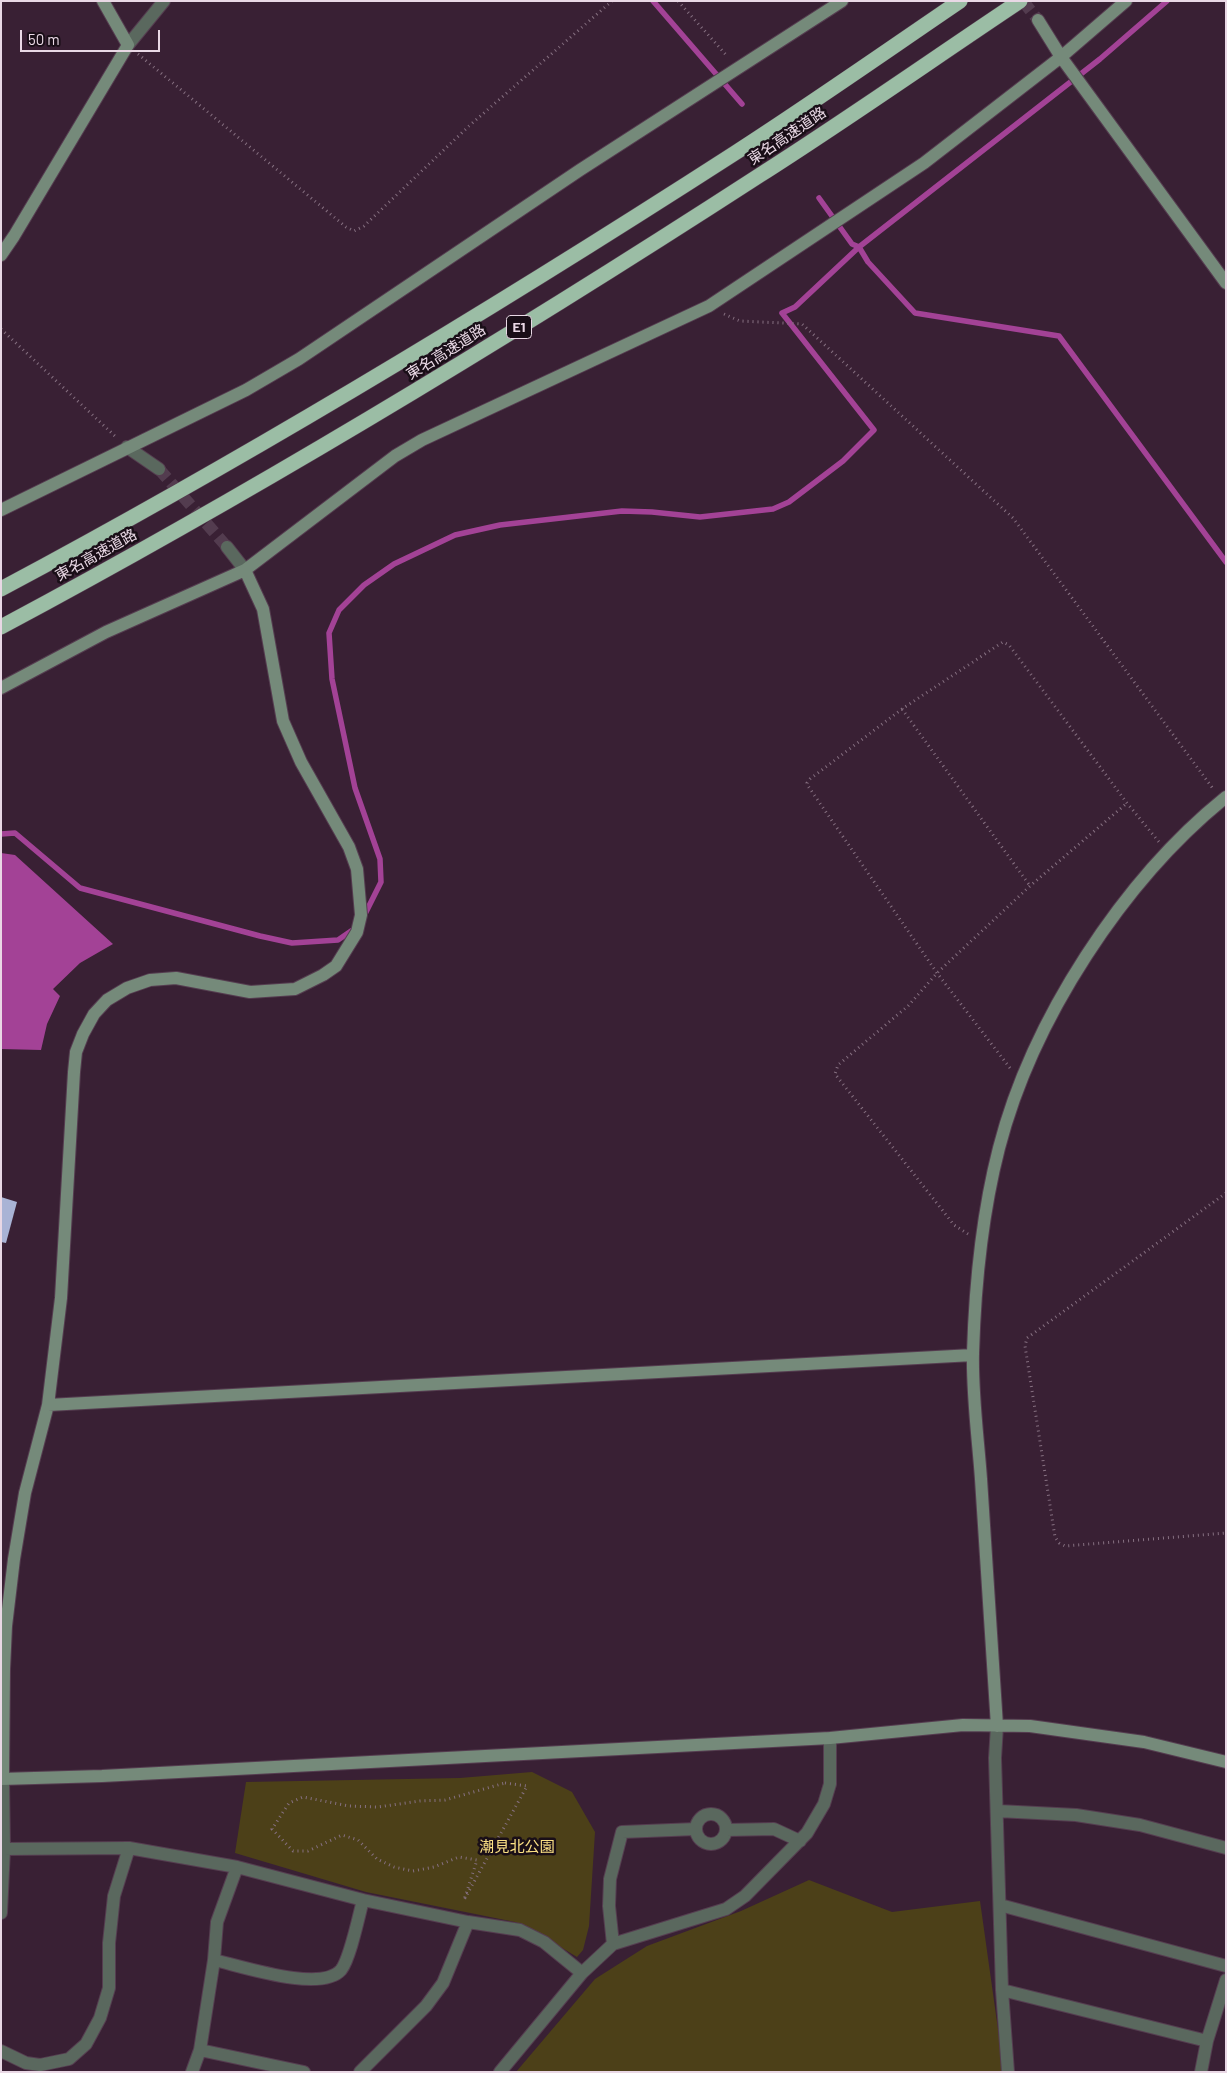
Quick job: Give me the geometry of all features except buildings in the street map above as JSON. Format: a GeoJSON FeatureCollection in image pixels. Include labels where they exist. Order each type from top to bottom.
{"type":"FeatureCollection","features":[{"type":"Feature","properties":{"kind":"highway","name":"東名高速道路"},"geometry":{"type":"LineString","coordinates":[[1,589],[219,469],[452,330],[737,152],[960,1]]}},
{"type":"Feature","properties":{"kind":"highway","name":"東名高速道路"},"geometry":{"type":"LineString","coordinates":[[1,627],[233,499],[439,377],[761,175],[1020,1]]}},
{"type":"Feature","properties":{"kind":"street"},"geometry":{"type":"LineString","coordinates":[[103,1],[128,45]]}},
{"type":"Feature","properties":{"kind":"street"},"geometry":{"type":"LineString","coordinates":[[1,255],[128,45],[164,1]]}},
{"type":"Feature","properties":{"kind":"street"},"geometry":{"type":"LineString","coordinates":[[1,510],[246,390],[299,358],[580,170],[842,1]]}},
{"type":"Feature","properties":{"kind":"street"},"geometry":{"type":"LineString","coordinates":[[1,688],[106,632],[245,570],[395,456],[416,444],[709,306],[924,162],[1060,57],[1126,1]]}},
{"type":"Feature","properties":{"kind":"street"},"geometry":{"type":"LineString","coordinates":[[1038,20],[1060,57],[1226,283]]}},
{"type":"Feature","properties":{"kind":"street"},"geometry":{"type":"LineString","coordinates":[[127,447],[159,469]]}},
{"type":"Feature","properties":{"kind":"street"},"geometry":{"type":"LineString","coordinates":[[1,1913],[4,1669],[14,1559],[25,1493],[48,1405],[61,1298],[75,1062],[83,1034],[94,1014],[106,1000],[126,988],[150,980],[176,978],[250,992],[295,989],[336,966],[357,932],[361,915],[356,869],[348,848],[301,762],[283,721],[263,609],[245,570],[227,547]]}},
{"type":"Feature","properties":{"kind":"street"},"geometry":{"type":"LineString","coordinates":[[1008,2072],[1002,1990],[995,1758],[997,1726],[973,1355],[981,1243],[989,1190],[999,1146],[1021,1082],[1051,1017],[1090,949],[1167,852],[1224,799]]}},
{"type":"Feature","properties":{"kind":"street"},"geometry":{"type":"LineString","coordinates":[[48,1405],[973,1355]]}},
{"type":"Feature","properties":{"kind":"street"},"geometry":{"type":"LineString","coordinates":[[2,1779],[102,1776],[830,1738],[963,1726],[1030,1726],[1144,1742],[1226,1762]]}},
{"type":"Feature","properties":{"kind":"street"},"geometry":{"type":"LineString","coordinates":[[500,2072],[582,1972],[613,1944],[726,1909],[737,1903],[807,1833],[824,1804],[830,1784],[830,1738]]}},
{"type":"Feature","properties":{"kind":"street"},"geometry":{"type":"LineString","coordinates":[[998,1811],[1076,1815],[1140,1826],[1226,1848]]}},
{"type":"Feature","properties":{"kind":"street"},"geometry":{"type":"LineString","coordinates":[[711,1813],[724,1820],[726,1830],[722,1839],[713,1844],[708,1844],[700,1839],[696,1829],[699,1820],[706,1814],[711,1813]]}},
{"type":"Feature","properties":{"kind":"street"},"geometry":{"type":"LineString","coordinates":[[613,1944],[609,1906],[610,1879],[622,1832],[696,1829]]}},
{"type":"Feature","properties":{"kind":"street"},"geometry":{"type":"LineString","coordinates":[[726,1830],[774,1829],[800,1840]]}},
{"type":"Feature","properties":{"kind":"street"},"geometry":{"type":"LineString","coordinates":[[3,1849],[129,1848],[237,1867],[363,1900],[468,1922],[520,1930],[544,1942],[582,1972]]}},
{"type":"Feature","properties":{"kind":"street"},"geometry":{"type":"LineString","coordinates":[[1,2051],[26,2063],[40,2065],[69,2059],[86,2044],[100,2018],[109,1988],[109,1943],[114,1896],[129,1848]]}},
{"type":"Feature","properties":{"kind":"street"},"geometry":{"type":"LineString","coordinates":[[192,2072],[200,2050],[214,1960],[217,1922],[237,1867]]}},
{"type":"Feature","properties":{"kind":"street"},"geometry":{"type":"LineString","coordinates":[[214,1960],[296,1979],[311,1981],[331,1978],[342,1969],[363,1900]]}},
{"type":"Feature","properties":{"kind":"street"},"geometry":{"type":"LineString","coordinates":[[1000,1905],[1226,1966]]}},
{"type":"Feature","properties":{"kind":"street"},"geometry":{"type":"LineString","coordinates":[[360,2072],[426,2006],[443,1983],[468,1922]]}},
{"type":"Feature","properties":{"kind":"street"},"geometry":{"type":"LineString","coordinates":[[1201,2072],[1207,2042],[1226,1980]]}},
{"type":"Feature","properties":{"kind":"street"},"geometry":{"type":"LineString","coordinates":[[1002,1990],[1207,2042]]}},
{"type":"Feature","properties":{"kind":"street"},"geometry":{"type":"LineString","coordinates":[[200,2050],[304,2072]]}},
{"type":"Feature","properties":{"kind":"path"},"geometry":{"type":"LineString","coordinates":[[128,45],[346,227],[354,230],[364,226],[469,126],[612,1]]}},
{"type":"Feature","properties":{"kind":"path"},"geometry":{"type":"LineString","coordinates":[[678,1],[728,57],[734,69]]}},
{"type":"Feature","properties":{"kind":"path"},"geometry":{"type":"LineString","coordinates":[[709,306],[740,321],[802,324],[1013,518],[1224,799]]}},
{"type":"Feature","properties":{"kind":"path"},"geometry":{"type":"LineString","coordinates":[[1,329],[127,447]]}},
{"type":"Feature","properties":{"kind":"path"},"geometry":{"type":"LineString","coordinates":[[1021,1082],[937,973],[807,783],[902,709],[1003,642],[1008,645],[1127,803],[1167,852]]}},
{"type":"Feature","properties":{"kind":"path"},"geometry":{"type":"LineString","coordinates":[[902,709],[1030,886]]}},
{"type":"Feature","properties":{"kind":"path"},"geometry":{"type":"LineString","coordinates":[[981,1243],[954,1225],[835,1074],[838,1065],[908,1006],[937,973],[1030,886],[1127,803]]}},
{"type":"Feature","properties":{"kind":"path"},"geometry":{"type":"LineString","coordinates":[[1226,1193],[1027,1338],[1024,1346],[1055,1537],[1059,1543],[1065,1546],[1226,1533]]}},
{"type":"Feature","properties":{"kind":"path"},"geometry":{"type":"LineString","coordinates":[[505,1783],[527,1786],[464,1900],[477,1860],[459,1858],[434,1867],[413,1871],[394,1867],[377,1859],[358,1840],[342,1836],[308,1851],[292,1851],[272,1829],[289,1802],[303,1797],[349,1806],[378,1807],[420,1801],[445,1800],[505,1783]]}},
{"type":"Feature","properties":{"kind":"green space","name":"潮見北公園"},"geometry":{"type":"Polygon","coordinates":[[[532,1772],[572,1792],[595,1832],[589,1926],[583,1950],[577,1957],[526,1926],[515,1922],[366,1892],[235,1853],[246,1782],[460,1778],[532,1772]]]}},
{"type":"Feature","properties":{"kind":"green space"},"geometry":{"type":"Polygon","coordinates":[[[809,1880],[892,1912],[980,1901],[1004,2072],[516,2072],[595,1979],[647,1946],[741,1911],[809,1880]]]}},
{"type":"Feature","properties":{"kind":"shaded area"},"geometry":{"type":"Polygon","coordinates":[[[1,853],[15,855],[113,944],[80,963],[53,989],[60,996],[47,1024],[41,1050],[1,1049],[1,853]]]}},
{"type":"Feature","properties":{"kind":"waterway"},"geometry":{"type":"LineString","coordinates":[[653,1],[742,104]]}},
{"type":"Feature","properties":{"kind":"waterway"},"geometry":{"type":"LineString","coordinates":[[363,918],[381,882],[380,859],[355,788],[332,679],[329,633],[339,610],[364,585],[394,564],[455,535],[500,525],[622,511],[700,517],[773,509],[789,502],[843,461],[874,430],[782,313],[795,307],[859,247],[1100,59],[1167,1]]}},
{"type":"Feature","properties":{"kind":"waterway"},"geometry":{"type":"LineString","coordinates":[[819,198],[852,244],[859,247],[868,262],[915,313],[1059,336],[1226,562]]}},
{"type":"Feature","properties":{"kind":"waterway"},"geometry":{"type":"LineString","coordinates":[[1,834],[15,833],[80,888],[292,943],[338,940],[354,929]]}},
{"type":"Feature","properties":{"kind":"tunnel"},"geometry":{"type":"LineString","coordinates":[[1023,1],[1038,20]]}},
{"type":"Feature","properties":{"kind":"tunnel"},"geometry":{"type":"LineString","coordinates":[[159,469],[227,547]]}}]}
